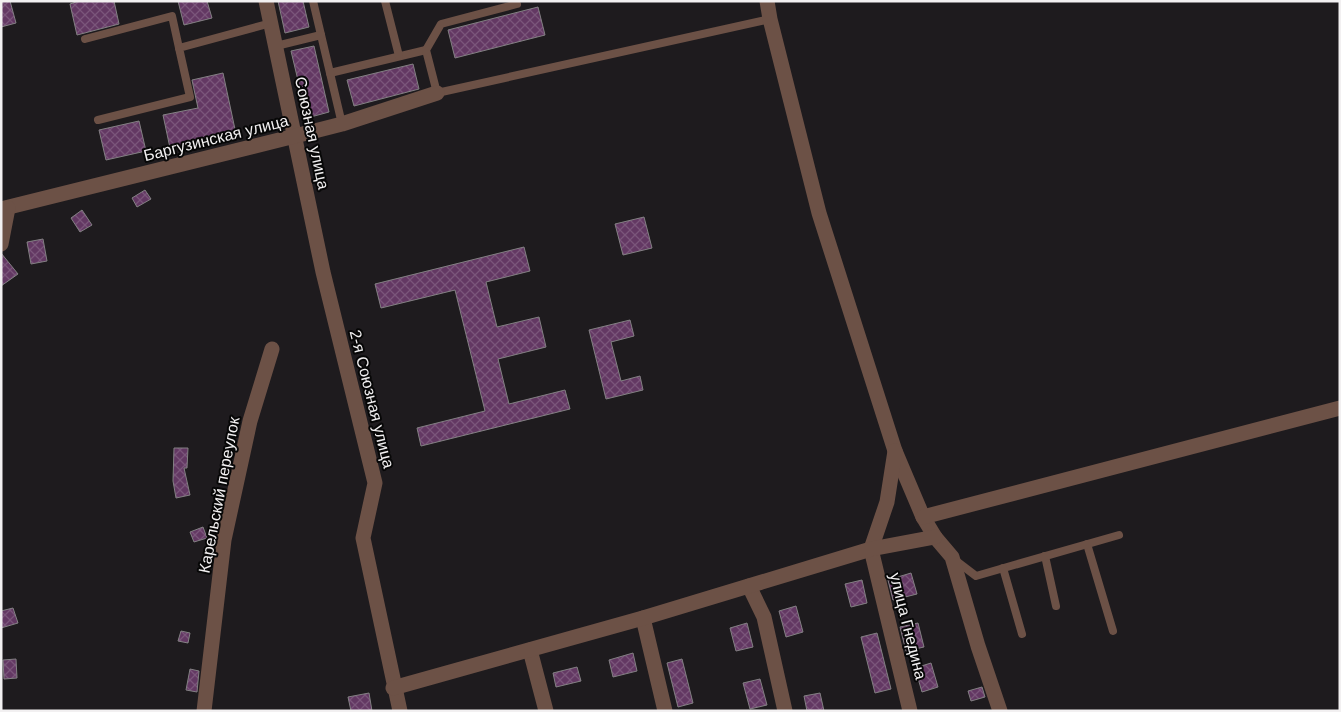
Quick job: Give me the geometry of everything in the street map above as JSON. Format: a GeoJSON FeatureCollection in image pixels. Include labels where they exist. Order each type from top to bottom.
{"type":"FeatureCollection","features":[{"type":"Feature","properties":{"kind":"street","name":"Союзная улица"},"geometry":{"type":"LineString","coordinates":[[266,1],[323,272]]}},
{"type":"Feature","properties":{"kind":"street"},"geometry":{"type":"LineString","coordinates":[[767,1],[819,213],[895,451],[923,517],[935,538],[952,557],[978,646],[1000,711]]}},
{"type":"Feature","properties":{"kind":"street","name":"Баргузинская улица"},"geometry":{"type":"LineString","coordinates":[[4,208],[342,124],[437,93]]}},
{"type":"Feature","properties":{"kind":"street"},"geometry":{"type":"LineString","coordinates":[[1,244],[4,208]]}},
{"type":"Feature","properties":{"kind":"street","name":"2-я Союзная улица"},"geometry":{"type":"LineString","coordinates":[[323,272],[375,483],[363,538],[400,711]]}},
{"type":"Feature","properties":{"kind":"street","name":"Карельский переулок"},"geometry":{"type":"LineString","coordinates":[[204,711],[224,540],[250,421],[272,349]]}},
{"type":"Feature","properties":{"kind":"street"},"geometry":{"type":"LineString","coordinates":[[923,517],[1340,408]]}},
{"type":"Feature","properties":{"kind":"street"},"geometry":{"type":"LineString","coordinates":[[871,549],[887,502],[895,451]]}},
{"type":"Feature","properties":{"kind":"street"},"geometry":{"type":"LineString","coordinates":[[394,688],[643,618],[871,549],[935,538]]}},
{"type":"Feature","properties":{"kind":"street","name":"улица Гнедина"},"geometry":{"type":"LineString","coordinates":[[871,549],[910,711]]}},
{"type":"Feature","properties":{"kind":"street"},"geometry":{"type":"LineString","coordinates":[[749,586],[764,617],[785,711]]}},
{"type":"Feature","properties":{"kind":"street"},"geometry":{"type":"LineString","coordinates":[[643,618],[665,711]]}},
{"type":"Feature","properties":{"kind":"street"},"geometry":{"type":"LineString","coordinates":[[530,650],[546,711]]}},
{"type":"Feature","properties":{"kind":"lane"},"geometry":{"type":"LineString","coordinates":[[313,1],[342,124]]}},
{"type":"Feature","properties":{"kind":"lane"},"geometry":{"type":"LineString","coordinates":[[385,1],[399,56]]}},
{"type":"Feature","properties":{"kind":"lane"},"geometry":{"type":"LineString","coordinates":[[517,4],[441,24],[426,50],[437,93],[770,19]]}},
{"type":"Feature","properties":{"kind":"lane"},"geometry":{"type":"LineString","coordinates":[[85,39],[172,16],[190,97],[98,120]]}},
{"type":"Feature","properties":{"kind":"lane"},"geometry":{"type":"LineString","coordinates":[[180,48],[271,23]]}},
{"type":"Feature","properties":{"kind":"lane"},"geometry":{"type":"LineString","coordinates":[[276,46],[321,35]]}},
{"type":"Feature","properties":{"kind":"lane"},"geometry":{"type":"LineString","coordinates":[[330,73],[426,50]]}},
{"type":"Feature","properties":{"kind":"lane"},"geometry":{"type":"LineString","coordinates":[[952,557],[976,576],[1119,535]]}},
{"type":"Feature","properties":{"kind":"lane"},"geometry":{"type":"LineString","coordinates":[[1087,544],[1113,631]]}},
{"type":"Feature","properties":{"kind":"lane"},"geometry":{"type":"LineString","coordinates":[[1045,556],[1056,606]]}},
{"type":"Feature","properties":{"kind":"lane"},"geometry":{"type":"LineString","coordinates":[[1003,568],[1022,634]]}},
{"type":"Feature","properties":{"kind":"building"},"geometry":{"type":"Polygon","coordinates":[[[1,1],[10,1],[16,23],[1,27],[1,1]]]}},
{"type":"Feature","properties":{"kind":"building"},"geometry":{"type":"Polygon","coordinates":[[[79,1],[114,1],[119,24],[77,35],[70,4],[79,1]]]}},
{"type":"Feature","properties":{"kind":"building"},"geometry":{"type":"Polygon","coordinates":[[[178,1],[207,1],[212,18],[184,25],[178,1]]]}},
{"type":"Feature","properties":{"kind":"building"},"geometry":{"type":"Polygon","coordinates":[[[278,1],[303,1],[309,27],[285,33],[278,1]]]}},
{"type":"Feature","properties":{"kind":"building"},"geometry":{"type":"Polygon","coordinates":[[[538,7],[545,35],[455,58],[448,30],[538,7]]]}},
{"type":"Feature","properties":{"kind":"building"},"geometry":{"type":"Polygon","coordinates":[[[314,46],[329,112],[307,118],[291,51],[314,46]]]}},
{"type":"Feature","properties":{"kind":"building"},"geometry":{"type":"Polygon","coordinates":[[[413,64],[419,89],[354,106],[347,80],[413,64]]]}},
{"type":"Feature","properties":{"kind":"building"},"geometry":{"type":"Polygon","coordinates":[[[223,73],[236,134],[170,148],[163,115],[198,108],[192,80],[223,73]]]}},
{"type":"Feature","properties":{"kind":"building"},"geometry":{"type":"Polygon","coordinates":[[[139,121],[146,151],[106,160],[99,130],[139,121]]]}},
{"type":"Feature","properties":{"kind":"building"},"geometry":{"type":"Polygon","coordinates":[[[145,190],[151,199],[137,207],[132,198],[145,190]]]}},
{"type":"Feature","properties":{"kind":"building"},"geometry":{"type":"Polygon","coordinates":[[[82,210],[92,225],[80,232],[71,218],[82,210]]]}},
{"type":"Feature","properties":{"kind":"building"},"geometry":{"type":"Polygon","coordinates":[[[644,217],[652,248],[623,255],[615,224],[644,217]]]}},
{"type":"Feature","properties":{"kind":"building"},"geometry":{"type":"Polygon","coordinates":[[[43,239],[47,261],[31,264],[27,242],[43,239]]]}},
{"type":"Feature","properties":{"kind":"building"},"geometry":{"type":"Polygon","coordinates":[[[524,247],[530,271],[486,282],[497,327],[539,317],[546,347],[498,359],[509,404],[565,390],[570,409],[421,446],[417,428],[485,411],[455,290],[381,308],[375,284],[524,247]]]}},
{"type":"Feature","properties":{"kind":"building"},"geometry":{"type":"Polygon","coordinates":[[[1,253],[18,274],[1,286],[1,253]]]}},
{"type":"Feature","properties":{"kind":"building"},"geometry":{"type":"Polygon","coordinates":[[[630,320],[634,336],[611,342],[621,381],[640,376],[643,390],[606,399],[589,330],[630,320]]]}},
{"type":"Feature","properties":{"kind":"building"},"geometry":{"type":"Polygon","coordinates":[[[174,448],[188,448],[187,468],[184,468],[190,495],[176,498],[173,481],[174,448]]]}},
{"type":"Feature","properties":{"kind":"building"},"geometry":{"type":"Polygon","coordinates":[[[203,527],[207,538],[194,542],[190,532],[203,527]]]}},
{"type":"Feature","properties":{"kind":"building"},"geometry":{"type":"Polygon","coordinates":[[[911,573],[917,594],[893,600],[888,580],[911,573]]]}},
{"type":"Feature","properties":{"kind":"building"},"geometry":{"type":"Polygon","coordinates":[[[862,580],[867,603],[851,607],[845,584],[862,580]]]}},
{"type":"Feature","properties":{"kind":"building"},"geometry":{"type":"Polygon","coordinates":[[[796,606],[803,632],[786,637],[779,611],[796,606]]]}},
{"type":"Feature","properties":{"kind":"building"},"geometry":{"type":"Polygon","coordinates":[[[13,608],[18,623],[1,628],[1,611],[13,608]]]}},
{"type":"Feature","properties":{"kind":"building"},"geometry":{"type":"Polygon","coordinates":[[[747,623],[753,647],[736,651],[730,628],[747,623]]]}},
{"type":"Feature","properties":{"kind":"building"},"geometry":{"type":"Polygon","coordinates":[[[918,623],[924,647],[906,651],[900,627],[918,623]]]}},
{"type":"Feature","properties":{"kind":"building"},"geometry":{"type":"Polygon","coordinates":[[[181,631],[190,633],[188,643],[178,641],[181,631]]]}},
{"type":"Feature","properties":{"kind":"building"},"geometry":{"type":"Polygon","coordinates":[[[877,633],[891,689],[875,693],[861,637],[877,633]]]}},
{"type":"Feature","properties":{"kind":"building"},"geometry":{"type":"Polygon","coordinates":[[[633,653],[637,671],[613,677],[609,660],[633,653]]]}},
{"type":"Feature","properties":{"kind":"building"},"geometry":{"type":"Polygon","coordinates":[[[16,659],[17,678],[4,679],[3,660],[16,659]]]}},
{"type":"Feature","properties":{"kind":"building"},"geometry":{"type":"Polygon","coordinates":[[[682,659],[693,703],[678,707],[667,663],[682,659]]]}},
{"type":"Feature","properties":{"kind":"building"},"geometry":{"type":"Polygon","coordinates":[[[931,663],[938,687],[922,692],[915,668],[931,663]]]}},
{"type":"Feature","properties":{"kind":"building"},"geometry":{"type":"Polygon","coordinates":[[[577,667],[581,681],[556,687],[553,673],[577,667]]]}},
{"type":"Feature","properties":{"kind":"building"},"geometry":{"type":"Polygon","coordinates":[[[190,669],[199,671],[197,692],[186,690],[190,669]]]}},
{"type":"Feature","properties":{"kind":"building"},"geometry":{"type":"Polygon","coordinates":[[[760,679],[767,705],[750,709],[743,683],[760,679]]]}},
{"type":"Feature","properties":{"kind":"building"},"geometry":{"type":"Polygon","coordinates":[[[982,687],[985,697],[971,701],[968,691],[982,687]]]}},
{"type":"Feature","properties":{"kind":"building"},"geometry":{"type":"Polygon","coordinates":[[[369,693],[372,711],[351,711],[348,697],[369,693]]]}},
{"type":"Feature","properties":{"kind":"building"},"geometry":{"type":"Polygon","coordinates":[[[820,693],[824,711],[807,711],[804,696],[820,693]]]}}]}
